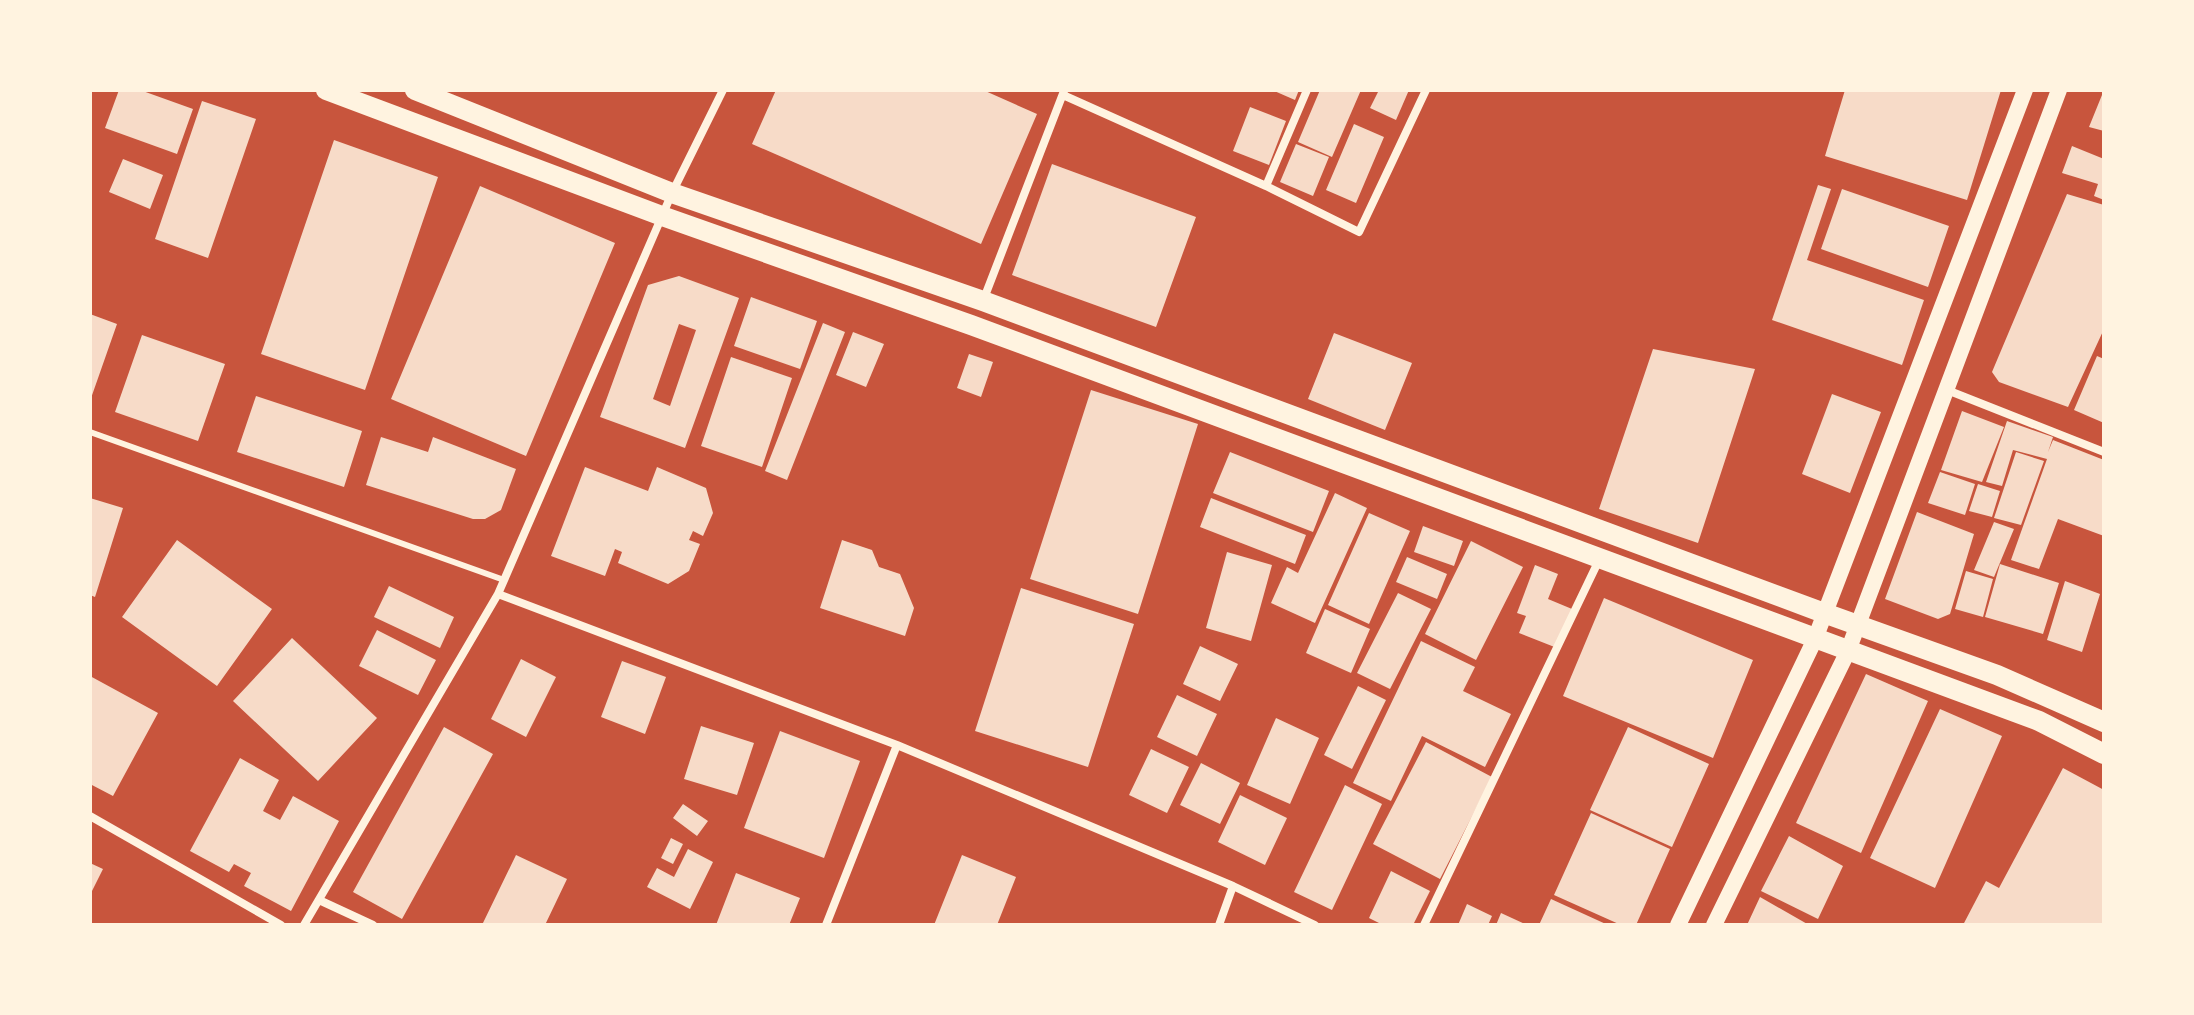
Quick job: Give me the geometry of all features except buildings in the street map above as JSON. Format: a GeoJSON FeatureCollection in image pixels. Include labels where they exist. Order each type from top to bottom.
{"type":"FeatureCollection","features":[{"type":"Feature","properties":{"kind":"main road"},"geometry":{"type":"LineString","coordinates":[[326,90],[662,216],[971,325],[2039,721],[2104,754]]}},
{"type":"Feature","properties":{"kind":"main road"},"geometry":{"type":"LineString","coordinates":[[415,90],[672,193],[983,301],[1997,675],[2104,722]]}},
{"type":"Feature","properties":{"kind":"main road"},"geometry":{"type":"LineString","coordinates":[[1678,925],[1815,639],[2025,90]]}},
{"type":"Feature","properties":{"kind":"main road"},"geometry":{"type":"LineString","coordinates":[[1714,925],[1848,651],[2059,90]]}},
{"type":"Feature","properties":{"kind":"street"},"geometry":{"type":"LineString","coordinates":[[304,925],[498,594],[672,193],[723,90]]}},
{"type":"Feature","properties":{"kind":"street"},"geometry":{"type":"LineString","coordinates":[[1266,186],[1307,90]]}},
{"type":"Feature","properties":{"kind":"street"},"geometry":{"type":"LineString","coordinates":[[983,301],[1064,92],[1359,232],[1426,90]]}},
{"type":"Feature","properties":{"kind":"street"},"geometry":{"type":"LineString","coordinates":[[1947,390],[2104,452]]}},
{"type":"Feature","properties":{"kind":"street"},"geometry":{"type":"LineString","coordinates":[[1424,925],[1600,559]]}},
{"type":"Feature","properties":{"kind":"street"},"geometry":{"type":"LineString","coordinates":[[498,594],[897,745],[1233,886],[1315,925]]}},
{"type":"Feature","properties":{"kind":"street"},"geometry":{"type":"LineString","coordinates":[[826,925],[897,745]]}},
{"type":"Feature","properties":{"kind":"street"},"geometry":{"type":"LineString","coordinates":[[90,816],[281,925]]}},
{"type":"Feature","properties":{"kind":"street"},"geometry":{"type":"LineString","coordinates":[[1219,925],[1233,886]]}},
{"type":"Feature","properties":{"kind":"street"},"geometry":{"type":"LineString","coordinates":[[319,900],[373,925]]}},
{"type":"Feature","properties":{"kind":"lane"},"geometry":{"type":"LineString","coordinates":[[90,432],[504,580]]}}]}
